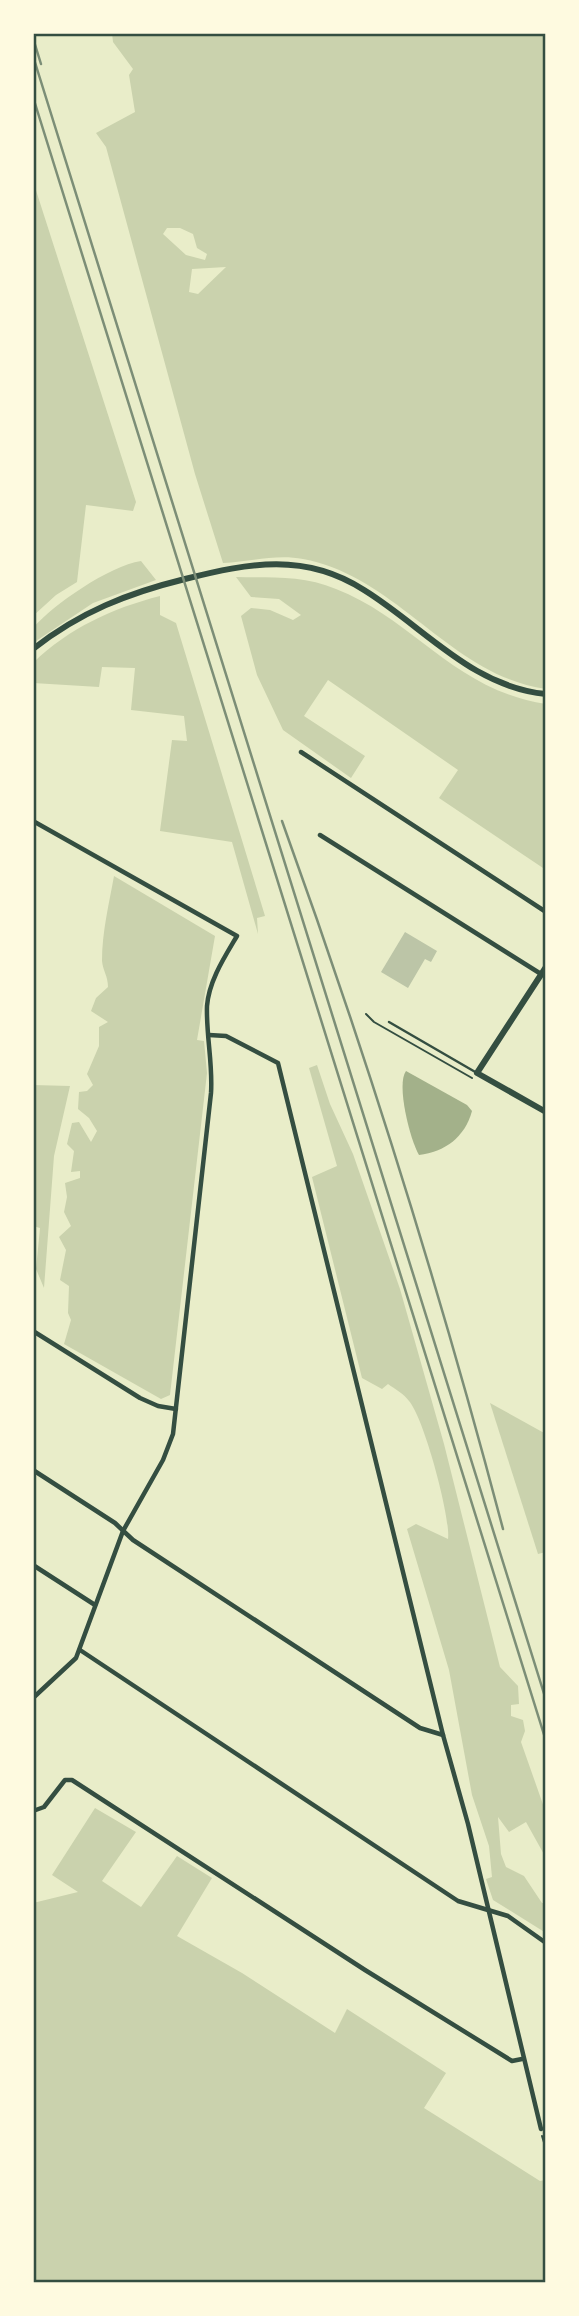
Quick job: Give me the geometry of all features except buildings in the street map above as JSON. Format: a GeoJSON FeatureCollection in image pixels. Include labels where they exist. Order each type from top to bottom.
{"type":"FeatureCollection","features":[{"type":"Feature","properties":{"kind":"street"},"geometry":{"type":"LineString","coordinates":[[33,649],[82,614],[159,586],[233,567],[259,563],[294,565],[340,577],[364,589],[473,669],[501,683],[546,694]]}},
{"type":"Feature","properties":{"kind":"street"},"geometry":{"type":"LineString","coordinates":[[301,752],[546,912]]}},
{"type":"Feature","properties":{"kind":"street"},"geometry":{"type":"LineString","coordinates":[[33,821],[237,936],[211,988],[207,1007],[211,1093],[170,1445],[123,1531],[80,1650],[70,1665],[33,1698]]}},
{"type":"Feature","properties":{"kind":"street"},"geometry":{"type":"LineString","coordinates":[[320,835],[541,979]]}},
{"type":"Feature","properties":{"kind":"street"},"geometry":{"type":"LineString","coordinates":[[546,967],[541,979],[477,1073],[546,1112]]}},
{"type":"Feature","properties":{"kind":"street"},"geometry":{"type":"LineString","coordinates":[[209,1035],[226,1036],[278,1063],[541,2129]]}},
{"type":"Feature","properties":{"kind":"street"},"geometry":{"type":"LineString","coordinates":[[33,1331],[140,1398],[176,1409]]}},
{"type":"Feature","properties":{"kind":"street"},"geometry":{"type":"LineString","coordinates":[[33,1470],[420,1728],[443,1735]]}},
{"type":"Feature","properties":{"kind":"street"},"geometry":{"type":"LineString","coordinates":[[33,1565],[95,1605]]}},
{"type":"Feature","properties":{"kind":"street"},"geometry":{"type":"LineString","coordinates":[[80,1650],[458,1902],[508,1916],[546,1943]]}},
{"type":"Feature","properties":{"kind":"street"},"geometry":{"type":"LineString","coordinates":[[33,1811],[44,1807],[65,1780],[72,1780],[365,1970],[512,2061],[522,2059]]}},
{"type":"Feature","properties":{"kind":"lane"},"geometry":{"type":"LineString","coordinates":[[388,1022],[477,1073]]}},
{"type":"Feature","properties":{"kind":"path"},"geometry":{"type":"LineString","coordinates":[[366,1014],[366,1017],[374,1022],[460,1071]]}},
{"type":"Feature","properties":{"kind":"path"},"geometry":{"type":"LineString","coordinates":[[541,2129],[546,2148]]}},
{"type":"Feature","properties":{"kind":"shaded area"},"geometry":{"type":"Polygon","coordinates":[[[112,33],[546,33],[546,689],[512,680],[481,666],[396,604],[337,569],[293,558],[223,563],[195,474],[106,147],[96,133],[135,112],[129,75],[133,69],[113,42],[112,33]],[[167,228],[163,234],[186,255],[205,260],[207,254],[197,248],[193,234],[180,228],[167,228]],[[226,267],[192,269],[189,292],[198,294],[226,267]]]}},
{"type":"Feature","properties":{"kind":"shaded area"},"geometry":{"type":"Polygon","coordinates":[[[33,181],[136,502],[133,511],[86,505],[77,582],[56,595],[33,616],[33,181]]]}},
{"type":"Feature","properties":{"kind":"shaded area"},"geometry":{"type":"Polygon","coordinates":[[[141,561],[156,580],[93,603],[33,643],[33,628],[68,598],[98,578],[141,561]]]}},
{"type":"Feature","properties":{"kind":"shaded area"},"geometry":{"type":"Polygon","coordinates":[[[236,577],[299,579],[336,589],[364,602],[460,670],[485,684],[514,696],[546,704],[546,870],[439,798],[458,770],[328,680],[304,716],[365,756],[351,778],[283,730],[257,675],[241,616],[251,608],[270,610],[293,620],[301,615],[279,599],[251,597],[236,577]]]}},
{"type":"Feature","properties":{"kind":"shaded area"},"geometry":{"type":"Polygon","coordinates":[[[160,596],[160,615],[176,623],[265,916],[257,918],[258,934],[232,842],[160,831],[172,740],[187,741],[184,716],[131,710],[135,668],[102,667],[99,687],[33,683],[33,663],[61,639],[109,613],[160,596]]]}},
{"type":"Feature","properties":{"kind":"shaded area"},"geometry":{"type":"Polygon","coordinates":[[[114,876],[215,936],[197,1040],[204,1041],[207,1073],[170,1395],[161,1399],[64,1344],[71,1320],[68,1313],[69,1286],[60,1280],[66,1250],[59,1237],[71,1226],[64,1212],[67,1197],[65,1183],[80,1178],[80,1171],[71,1172],[74,1151],[67,1144],[72,1123],[79,1122],[91,1142],[97,1131],[89,1118],[78,1109],[79,1092],[87,1091],[93,1085],[87,1074],[99,1046],[99,1027],[108,1022],[91,1011],[96,998],[108,987],[102,950],[114,876]]]}},
{"type":"Feature","properties":{"kind":"shaded area"},"geometry":{"type":"Polygon","coordinates":[[[317,1065],[330,1104],[353,1154],[400,1289],[444,1444],[500,1667],[518,1686],[519,1704],[511,1705],[511,1716],[523,1720],[525,1731],[521,1742],[546,1813],[546,1858],[526,1822],[509,1832],[498,1817],[501,1854],[506,1867],[524,1876],[542,1903],[546,1903],[546,1933],[493,1900],[486,1879],[492,1877],[489,1846],[472,1795],[449,1670],[407,1529],[416,1524],[448,1539],[441,1491],[422,1427],[409,1401],[388,1384],[382,1389],[362,1378],[312,1177],[337,1166],[309,1068],[317,1065]]]}},
{"type":"Feature","properties":{"kind":"shaded area"},"geometry":{"type":"Polygon","coordinates":[[[406,1071],[467,1105],[472,1111],[459,1136],[437,1151],[419,1155],[415,1148],[403,1099],[403,1078],[406,1071]]]}},
{"type":"Feature","properties":{"kind":"shaded area"},"geometry":{"type":"Polygon","coordinates":[[[33,1085],[70,1086],[54,1156],[44,1288],[36,1269],[40,1228],[33,1226],[33,1085]]]}},
{"type":"Feature","properties":{"kind":"shaded area"},"geometry":{"type":"Polygon","coordinates":[[[490,1403],[546,1434],[546,1552],[538,1554],[490,1403]]]}},
{"type":"Feature","properties":{"kind":"shaded area"},"geometry":{"type":"Polygon","coordinates":[[[95,1808],[136,1832],[102,1881],[141,1907],[177,1856],[212,1878],[177,1936],[242,1973],[335,2033],[347,2009],[446,2073],[424,2108],[540,2181],[546,2180],[546,2283],[33,2283],[33,1903],[78,1892],[52,1875],[95,1808]]]}},
{"type":"Feature","properties":{"kind":"railway"},"geometry":{"type":"LineString","coordinates":[[33,38],[41,64]]}},
{"type":"Feature","properties":{"kind":"railway"},"geometry":{"type":"LineString","coordinates":[[33,56],[546,1700]]}},
{"type":"Feature","properties":{"kind":"railway"},"geometry":{"type":"LineString","coordinates":[[33,97],[546,1741]]}},
{"type":"Feature","properties":{"kind":"railway"},"geometry":{"type":"LineString","coordinates":[[282,821],[400,1172],[454,1350],[503,1529]]}}]}
